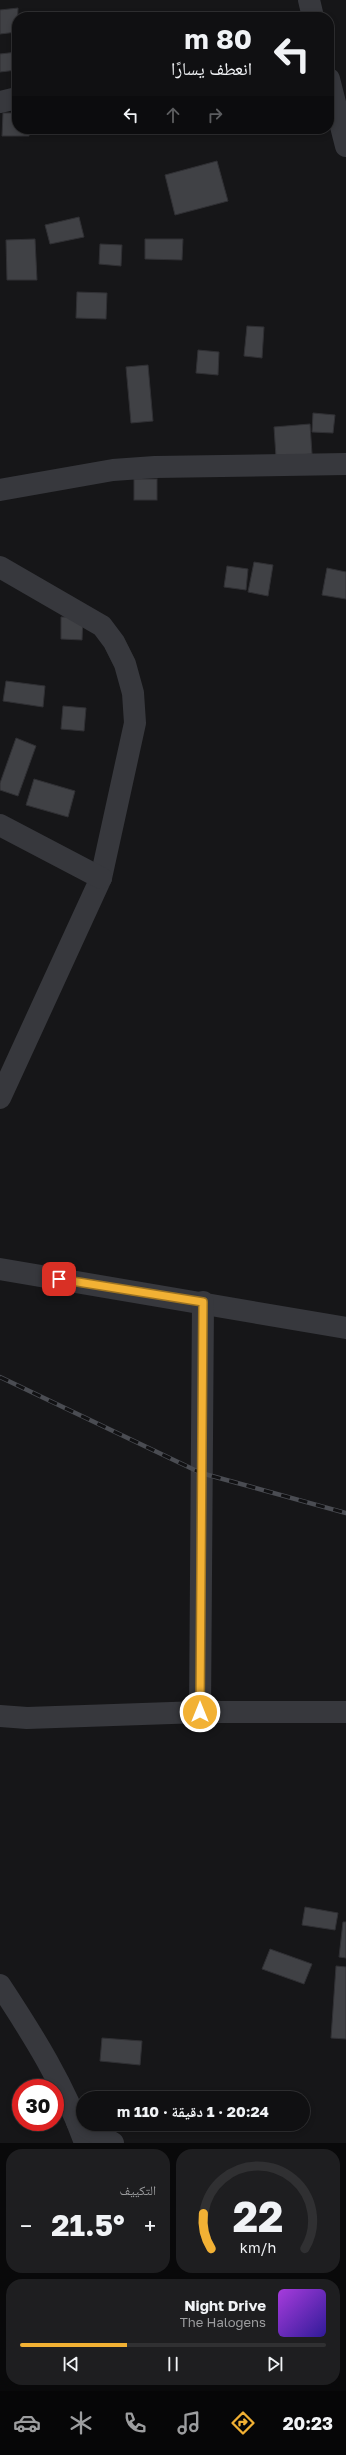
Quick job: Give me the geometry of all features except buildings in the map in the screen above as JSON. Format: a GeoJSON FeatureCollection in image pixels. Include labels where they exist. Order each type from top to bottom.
{"type":"FeatureCollection","features":[{"type":"Feature","properties":{"kind":"street"},"geometry":{"type":"LineString","coordinates":[[309,0],[312,12]]}},
{"type":"Feature","properties":{"kind":"street"},"geometry":{"type":"LineString","coordinates":[[0,102],[12,99]]}},
{"type":"Feature","properties":{"kind":"street"},"geometry":{"type":"LineString","coordinates":[[334,99],[346,146]]}},
{"type":"Feature","properties":{"kind":"street"},"geometry":{"type":"LineString","coordinates":[[0,490],[113,470],[154,467],[346,464]]}},
{"type":"Feature","properties":{"kind":"street"},"geometry":{"type":"LineString","coordinates":[[0,567],[102,626],[114,642],[125,664],[133,692],[135,722],[101,878],[0,1098]]}},
{"type":"Feature","properties":{"kind":"street"},"geometry":{"type":"LineString","coordinates":[[0,825],[101,878]]}},
{"type":"Feature","properties":{"kind":"street"},"geometry":{"type":"LineString","coordinates":[[0,1269],[203,1302],[346,1328]]}},
{"type":"Feature","properties":{"kind":"street"},"geometry":{"type":"LineString","coordinates":[[200,1712],[203,1302]]}},
{"type":"Feature","properties":{"kind":"street"},"geometry":{"type":"LineString","coordinates":[[0,1716],[27,1718],[200,1712],[346,1712]]}},
{"type":"Feature","properties":{"kind":"street"},"geometry":{"type":"LineString","coordinates":[[0,1985],[37,2042],[76,2120]]}},
{"type":"Feature","properties":{"kind":"street"},"geometry":{"type":"LineString","coordinates":[[80,2131],[85,2143]]}},
{"type":"Feature","properties":{"kind":"street"},"geometry":{"type":"LineString","coordinates":[[92,2131],[113,2143]]}},
{"type":"Feature","properties":{"kind":"railway"},"geometry":{"type":"LineString","coordinates":[[0,1377],[201,1473],[346,1513]]}},
{"type":"Feature","properties":{"kind":"route"},"geometry":{"type":"LineString","coordinates":[[59,1279],[203,1302],[200,1712]]}}]}
